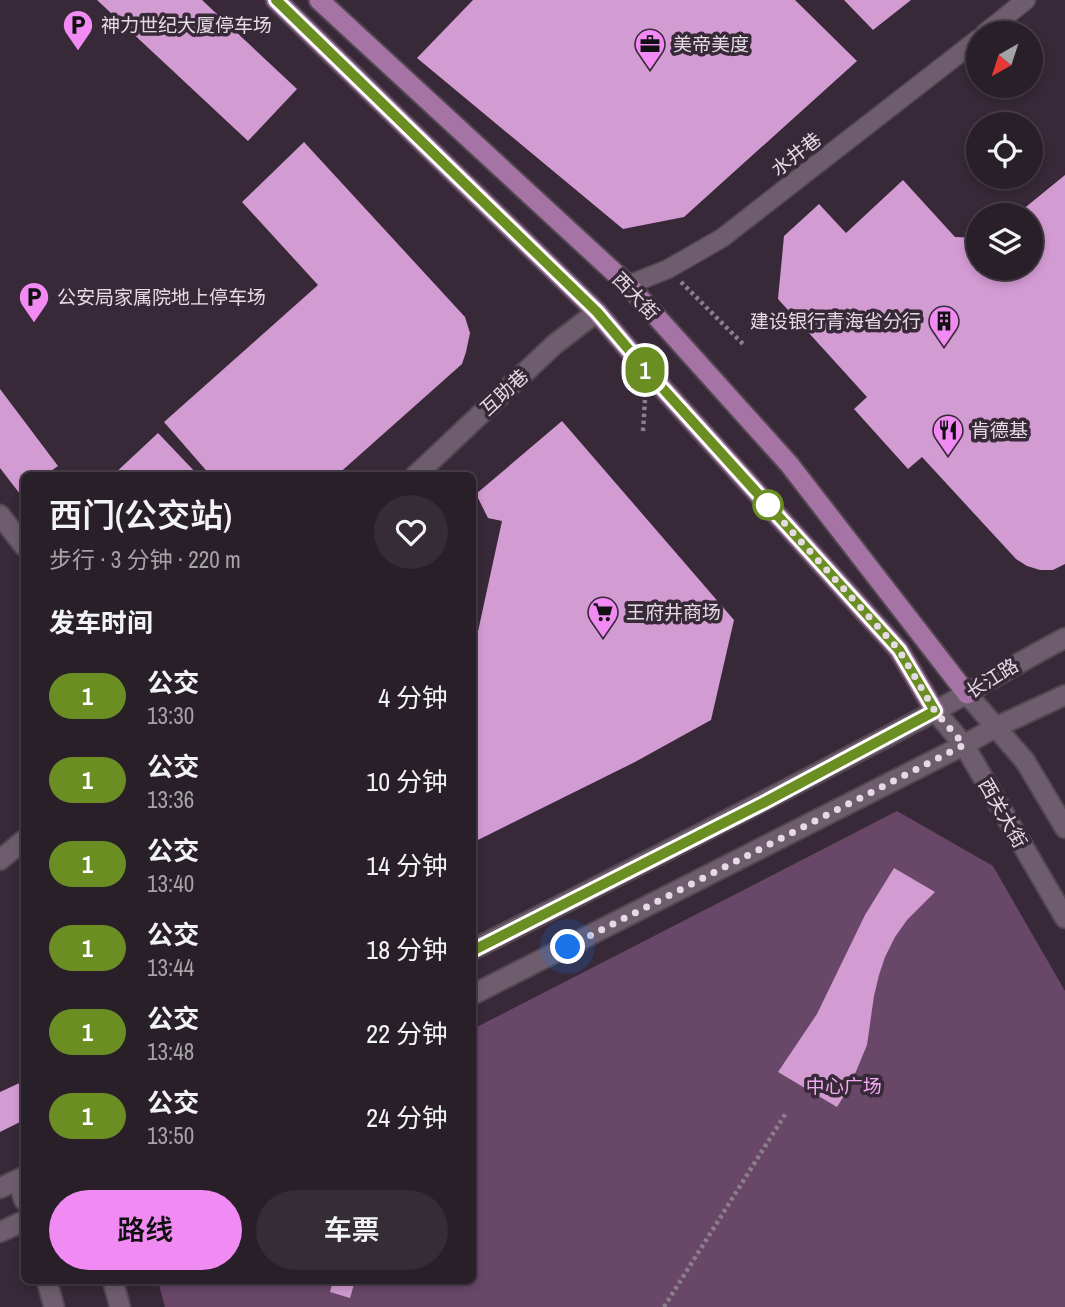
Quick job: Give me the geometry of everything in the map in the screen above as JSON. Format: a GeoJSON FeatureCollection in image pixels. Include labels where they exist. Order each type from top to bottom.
{"type":"FeatureCollection","features":[{"type":"Feature","properties":{"kind":"main road","name":"西大街"},"geometry":{"type":"LineString","coordinates":[[276,0],[597,312],[899,650],[935,711]]}},
{"type":"Feature","properties":{"kind":"main road","name":"西大街"},"geometry":{"type":"LineString","coordinates":[[319,0],[628,285],[789,464],[967,694]]}},
{"type":"Feature","properties":{"kind":"main road","name":"互助巷"},"geometry":{"type":"LineString","coordinates":[[419,472],[555,344],[597,312]]}},
{"type":"Feature","properties":{"kind":"main road"},"geometry":{"type":"LineString","coordinates":[[0,514],[21,542]]}},
{"type":"Feature","properties":{"kind":"main road","name":"长江路"},"geometry":{"type":"LineString","coordinates":[[476,948],[765,802],[967,694],[1024,658],[1065,638]]}},
{"type":"Feature","properties":{"kind":"main road"},"geometry":{"type":"LineString","coordinates":[[967,694],[1025,761],[1065,828]]}},
{"type":"Feature","properties":{"kind":"main road"},"geometry":{"type":"LineString","coordinates":[[476,993],[996,727],[1065,695]]}},
{"type":"Feature","properties":{"kind":"main road","name":"西关大街"},"geometry":{"type":"LineString","coordinates":[[935,711],[964,745],[1065,918]]}},
{"type":"Feature","properties":{"kind":"main road"},"geometry":{"type":"LineString","coordinates":[[0,860],[21,842]]}},
{"type":"Feature","properties":{"kind":"main road"},"geometry":{"type":"LineString","coordinates":[[0,1188],[21,1178]]}},
{"type":"Feature","properties":{"kind":"main road"},"geometry":{"type":"LineString","coordinates":[[0,1232],[21,1222]]}},
{"type":"Feature","properties":{"kind":"main road"},"geometry":{"type":"LineString","coordinates":[[48,1284],[54,1307]]}},
{"type":"Feature","properties":{"kind":"main road"},"geometry":{"type":"LineString","coordinates":[[114,1284],[120,1307]]}},
{"type":"Feature","properties":{"kind":"street"},"geometry":{"type":"LineString","coordinates":[[1000,21],[1026,0]]}},
{"type":"Feature","properties":{"kind":"street","name":"水井巷"},"geometry":{"type":"LineString","coordinates":[[628,285],[668,268],[722,238],[966,48]]}},
{"type":"Feature","properties":{"kind":"path"},"geometry":{"type":"LineString","coordinates":[[668,268],[744,344]]}},
{"type":"Feature","properties":{"kind":"path"},"geometry":{"type":"LineString","coordinates":[[664,1307],[786,1113]]}},
{"type":"Feature","properties":{"kind":"green space","name":"中心广场"},"geometry":{"type":"Polygon","coordinates":[[[897,811],[993,866],[1065,991],[1065,1307],[165,1307],[159,1284],[476,1284],[476,1027],[897,811]]]}},
{"type":"Feature","properties":{"kind":"building"},"geometry":{"type":"Polygon","coordinates":[[[97,0],[202,0],[297,89],[248,141],[97,0]]]}},
{"type":"Feature","properties":{"kind":"building"},"geometry":{"type":"Polygon","coordinates":[[[473,0],[795,0],[857,61],[684,217],[623,229],[417,58],[473,0]]]}},
{"type":"Feature","properties":{"kind":"building"},"geometry":{"type":"Polygon","coordinates":[[[844,0],[911,0],[873,30],[844,0]]]}},
{"type":"Feature","properties":{"kind":"building"},"geometry":{"type":"Polygon","coordinates":[[[304,142],[465,317],[470,333],[462,364],[340,472],[208,472],[164,422],[318,285],[242,202],[304,142]]]}},
{"type":"Feature","properties":{"kind":"building","name":"建设银行青海省分行"},"geometry":{"type":"Polygon","coordinates":[[[1065,175],[1065,564],[1053,570],[1040,570],[1016,559],[922,457],[908,469],[854,409],[867,397],[778,299],[784,236],[819,204],[846,233],[903,180],[955,237],[966,237],[966,280],[1043,280],[1043,203],[1031,203],[1065,175]]]}},
{"type":"Feature","properties":{"kind":"building"},"geometry":{"type":"Polygon","coordinates":[[[0,389],[58,466],[50,472],[21,472],[20,494],[0,468],[0,389]]]}},
{"type":"Feature","properties":{"kind":"building","name":"王府井商场"},"geometry":{"type":"Polygon","coordinates":[[[562,421],[734,620],[711,720],[635,762],[476,841],[476,641],[502,521],[488,518],[476,494],[562,421]]]}},
{"type":"Feature","properties":{"kind":"building"},"geometry":{"type":"Polygon","coordinates":[[[158,433],[195,472],[116,472],[158,433]]]}},
{"type":"Feature","properties":{"kind":"building"},"geometry":{"type":"Polygon","coordinates":[[[894,868],[935,892],[907,920],[885,957],[874,996],[867,1045],[850,1086],[837,1107],[778,1072],[817,1014],[865,915],[894,868]]]}},
{"type":"Feature","properties":{"kind":"building"},"geometry":{"type":"Polygon","coordinates":[[[21,1082],[21,1122],[0,1132],[0,1092],[21,1082]]]}},
{"type":"Feature","properties":{"kind":"building"},"geometry":{"type":"Polygon","coordinates":[[[332,1284],[354,1284],[350,1298],[330,1292],[332,1284]]]}},
{"type":"Feature","properties":{"kind":"bus line","name":"1"},"geometry":{"type":"LineString","coordinates":[[276,0],[597,312],[899,650],[935,711],[765,802],[476,949]]}},
{"type":"Feature","properties":{"kind":"place","name":"神力世纪大厦停车场"},"geometry":{"type":"Point","coordinates":[78,52]}},
{"type":"Feature","properties":{"kind":"place","name":"美帝美度"},"geometry":{"type":"Point","coordinates":[650,71]}},
{"type":"Feature","properties":{"kind":"place","name":"公安局家属院地上停车场"},"geometry":{"type":"Point","coordinates":[34,324]}},
{"type":"Feature","properties":{"kind":"place","name":"建设银行青海省分行"},"geometry":{"type":"Point","coordinates":[944,348]}},
{"type":"Feature","properties":{"kind":"place","name":"肯德基"},"geometry":{"type":"Point","coordinates":[948,457]}},
{"type":"Feature","properties":{"kind":"place","name":"王府井商场"},"geometry":{"type":"Point","coordinates":[603,639]}},
{"type":"Feature","properties":{"kind":"route"},"geometry":{"type":"LineString","coordinates":[[568,947],[964,745],[935,711],[899,650],[768,505]]}}]}
